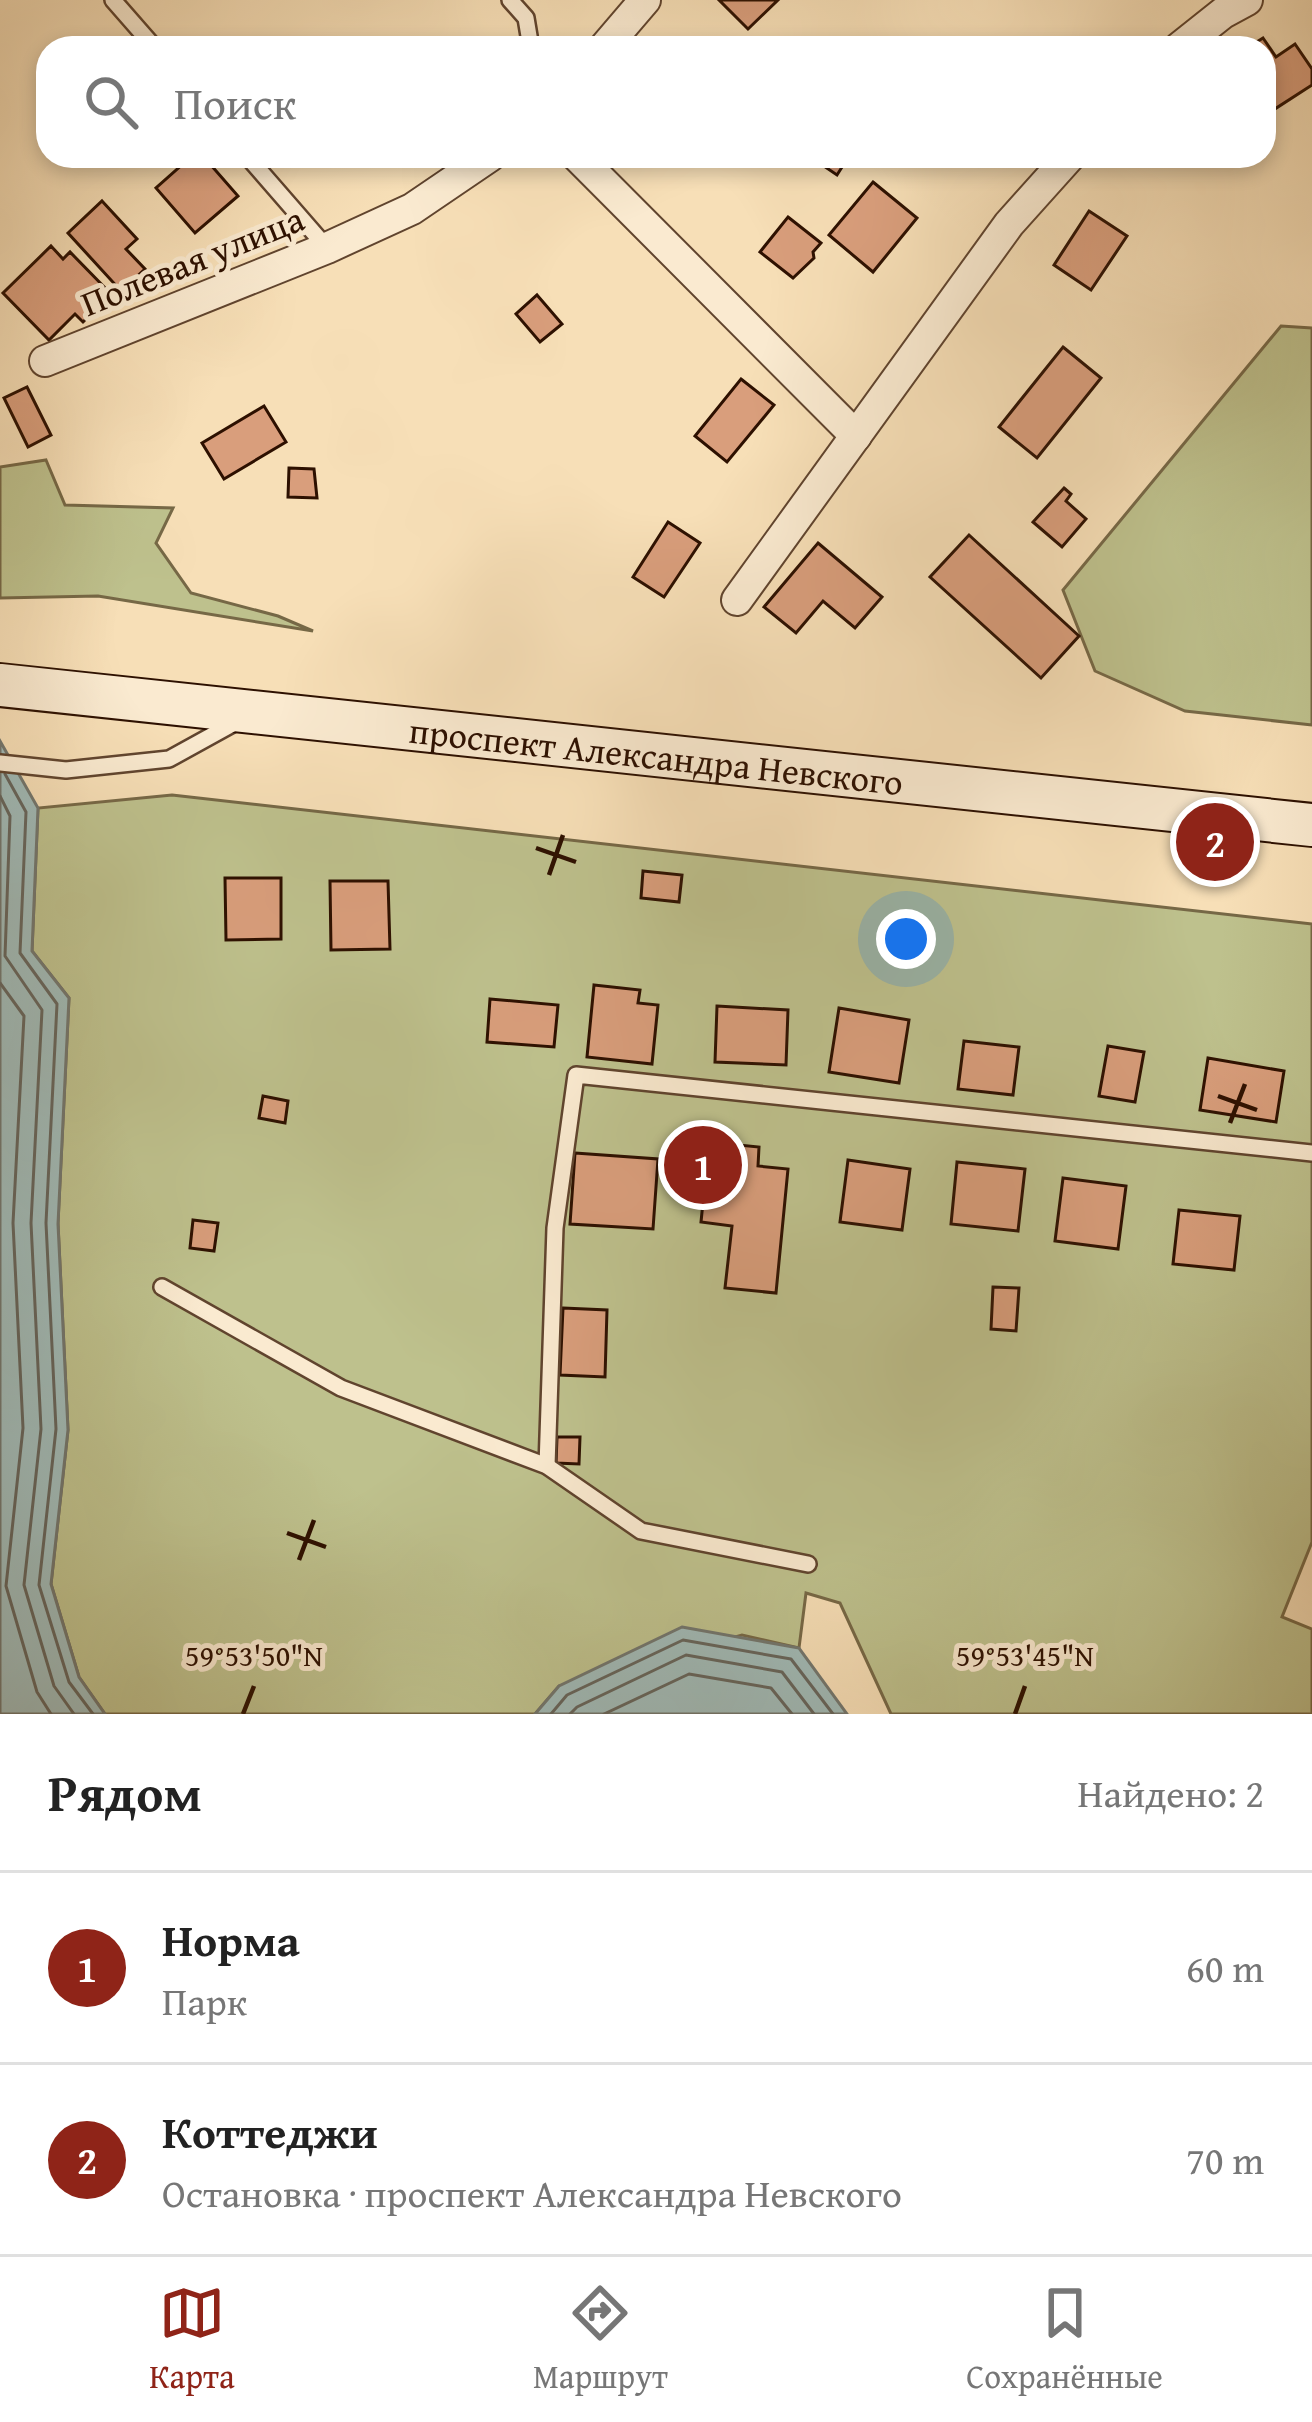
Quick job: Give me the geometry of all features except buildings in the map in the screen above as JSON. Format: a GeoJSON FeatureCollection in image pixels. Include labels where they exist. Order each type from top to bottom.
{"type":"FeatureCollection","features":[{"type":"Feature","properties":{"kind":"main road","name":"проспект Александра Невского"},"geometry":{"type":"LineString","coordinates":[[0,685],[1312,825]]}},
{"type":"Feature","properties":{"kind":"street"},"geometry":{"type":"LineString","coordinates":[[614,36],[645,0]]}},
{"type":"Feature","properties":{"kind":"street"},"geometry":{"type":"LineString","coordinates":[[1194,36],[1247,0]]}},
{"type":"Feature","properties":{"kind":"street","name":"Полевая улица"},"geometry":{"type":"LineString","coordinates":[[45,361],[327,248],[412,208],[472,168]]}},
{"type":"Feature","properties":{"kind":"street"},"geometry":{"type":"LineString","coordinates":[[590,168],[856,436]]}},
{"type":"Feature","properties":{"kind":"street"},"geometry":{"type":"LineString","coordinates":[[736,600],[1009,224],[1059,168]]}},
{"type":"Feature","properties":{"kind":"lane"},"geometry":{"type":"LineString","coordinates":[[113,0],[144,36]]}},
{"type":"Feature","properties":{"kind":"lane"},"geometry":{"type":"LineString","coordinates":[[510,0],[526,18],[528,36]]}},
{"type":"Feature","properties":{"kind":"lane"},"geometry":{"type":"LineString","coordinates":[[258,168],[327,248]]}},
{"type":"Feature","properties":{"kind":"lane"},"geometry":{"type":"LineString","coordinates":[[0,764],[66,770],[169,759],[253,712]]}},
{"type":"Feature","properties":{"kind":"lane"},"geometry":{"type":"LineString","coordinates":[[547,1466],[555,1228],[576,1076],[1312,1153]]}},
{"type":"Feature","properties":{"kind":"lane"},"geometry":{"type":"LineString","coordinates":[[162,1287],[341,1388],[547,1466],[641,1531],[808,1564]]}},
{"type":"Feature","properties":{"kind":"green space"},"geometry":{"type":"Polygon","coordinates":[[[1281,326],[1312,328],[1312,725],[1185,711],[1095,671],[1063,590],[1281,326]]]}},
{"type":"Feature","properties":{"kind":"green space"},"geometry":{"type":"Polygon","coordinates":[[[46,460],[65,505],[173,508],[156,543],[191,593],[278,616],[313,631],[98,596],[0,598],[0,467],[46,460]]]}},
{"type":"Feature","properties":{"kind":"green space"},"geometry":{"type":"Polygon","coordinates":[[[172,795],[1312,924],[1312,1542],[1282,1617],[1312,1629],[1312,1714],[891,1714],[840,1603],[806,1593],[799,1648],[742,1635],[559,1686],[535,1714],[105,1714],[79,1677],[51,1584],[68,1430],[58,1223],[69,998],[32,951],[38,808],[172,795]]]}},
{"type":"Feature","properties":{"kind":"water"},"geometry":{"type":"Polygon","coordinates":[[[0,741],[38,808],[32,951],[69,998],[58,1224],[68,1430],[51,1584],[79,1677],[105,1714],[0,1714],[0,741]]]}},
{"type":"Feature","properties":{"kind":"water"},"geometry":{"type":"Polygon","coordinates":[[[682,1627],[799,1648],[847,1714],[535,1714],[559,1686],[682,1627]]]}},
{"type":"Feature","properties":{"kind":"place","name":"Коттеджи"},"geometry":{"type":"Point","coordinates":[1215,842]}},
{"type":"Feature","properties":{"kind":"place","name":"Норма"},"geometry":{"type":"Point","coordinates":[703,1165]}}]}
